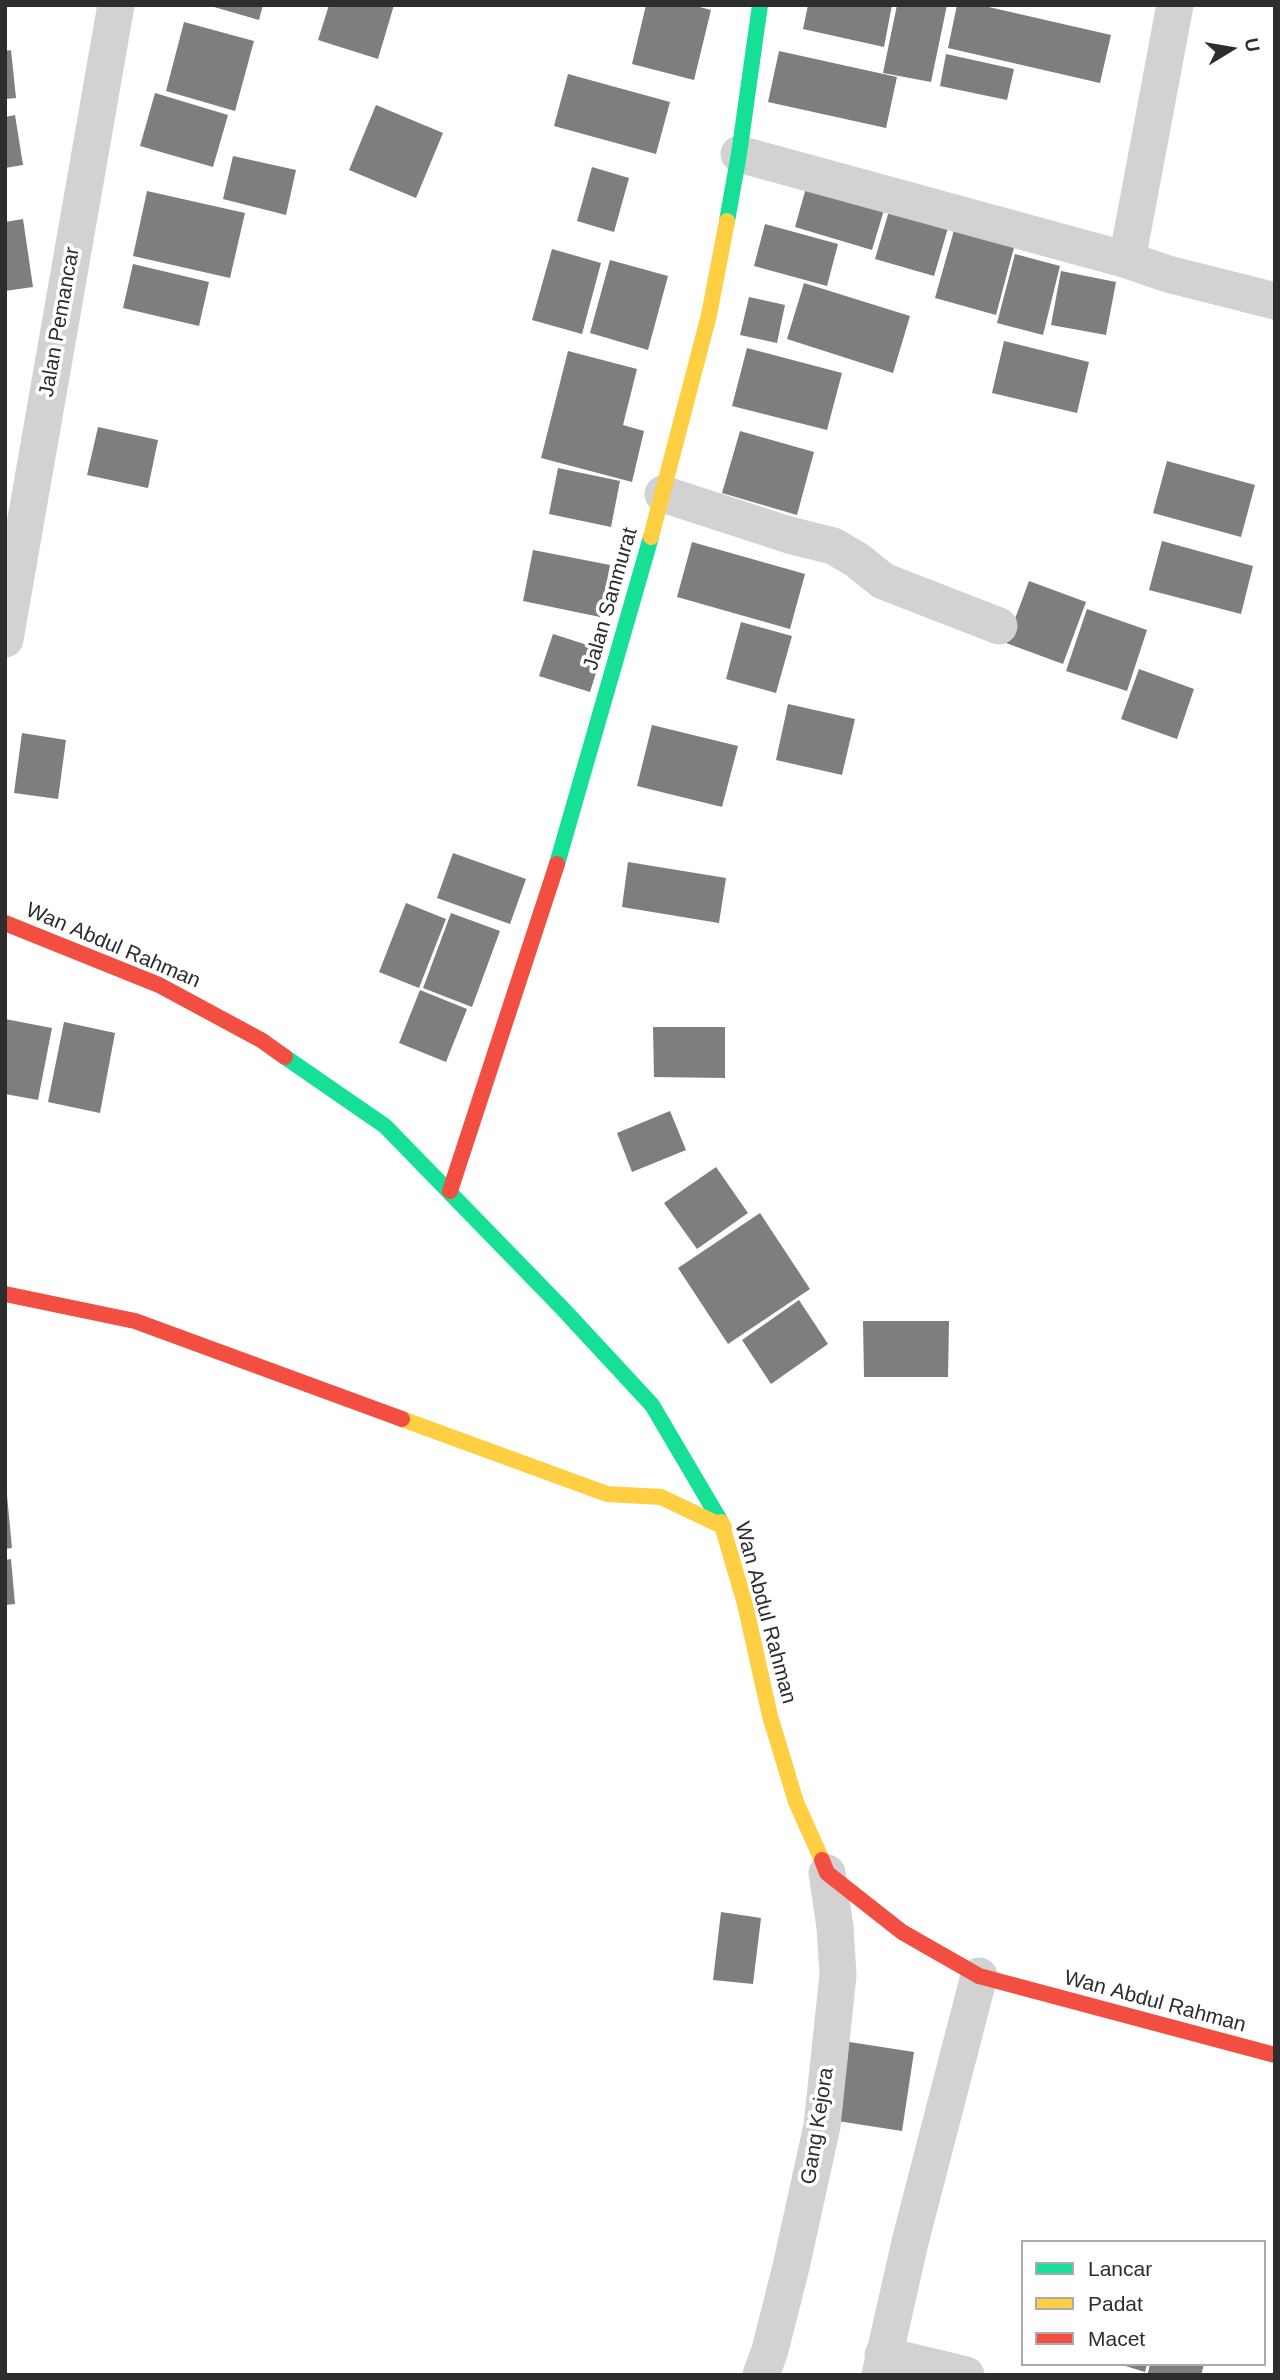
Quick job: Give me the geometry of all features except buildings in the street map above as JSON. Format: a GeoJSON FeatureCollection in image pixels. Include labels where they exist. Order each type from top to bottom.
{"type":"FeatureCollection","features":[{"type":"Feature","properties":{"kind":"street","name":"Jalan Pemancar"},"geometry":{"type":"LineString","coordinates":[[5,639],[116,5]]}},
{"type":"Feature","properties":{"kind":"street","name":"Jalan Sanmurat"},"geometry":{"type":"LineString","coordinates":[[450,1191],[554,876],[663,494],[709,316],[739,154],[760,5]]}},
{"type":"Feature","properties":{"kind":"street"},"geometry":{"type":"LineString","coordinates":[[1127,260],[1175,5]]}},
{"type":"Feature","properties":{"kind":"street"},"geometry":{"type":"LineString","coordinates":[[739,154],[1127,260],[1168,274],[1275,301]]}},
{"type":"Feature","properties":{"kind":"street"},"geometry":{"type":"LineString","coordinates":[[663,494],[789,535],[833,546],[857,559],[883,581],[999,626]]}},
{"type":"Feature","properties":{"kind":"street","name":"Wan Abdul Rahman"},"geometry":{"type":"LineString","coordinates":[[5,923],[159,985],[261,1040],[385,1126],[652,1405],[724,1527],[745,1604],[770,1716],[796,1802],[827,1872],[902,1932],[979,1976],[1275,2055]]}},
{"type":"Feature","properties":{"kind":"street"},"geometry":{"type":"LineString","coordinates":[[5,1294],[135,1321],[607,1494],[661,1497],[724,1527]]}},
{"type":"Feature","properties":{"kind":"street","name":"Gang Kejora"},"geometry":{"type":"LineString","coordinates":[[761,2375],[791,2267],[822,2126],[838,1975],[835,1927],[827,1872]]}},
{"type":"Feature","properties":{"kind":"street"},"geometry":{"type":"LineString","coordinates":[[966,2375],[881,2365],[979,1976]]}},
{"type":"Feature","properties":{"kind":"traffic: fast"},"geometry":{"type":"LineString","coordinates":[[727,221],[760,5]]}},
{"type":"Feature","properties":{"kind":"traffic: fast"},"geometry":{"type":"LineString","coordinates":[[557,864],[651,537]]}},
{"type":"Feature","properties":{"kind":"traffic: fast"},"geometry":{"type":"LineString","coordinates":[[285,1057],[385,1126],[563,1309],[652,1405],[721,1522]]}},
{"type":"Feature","properties":{"kind":"traffic: slow"},"geometry":{"type":"LineString","coordinates":[[651,537],[709,315],[727,221]]}},
{"type":"Feature","properties":{"kind":"traffic: slow"},"geometry":{"type":"LineString","coordinates":[[402,1419],[607,1494],[661,1497],[724,1527]]}},
{"type":"Feature","properties":{"kind":"traffic: slow"},"geometry":{"type":"LineString","coordinates":[[721,1522],[745,1604],[770,1716],[796,1802],[822,1860]]}},
{"type":"Feature","properties":{"kind":"traffic: jam"},"geometry":{"type":"LineString","coordinates":[[450,1191],[557,864]]}},
{"type":"Feature","properties":{"kind":"traffic: jam"},"geometry":{"type":"LineString","coordinates":[[5,923],[159,985],[261,1040],[285,1057]]}},
{"type":"Feature","properties":{"kind":"traffic: jam"},"geometry":{"type":"LineString","coordinates":[[5,1294],[135,1321],[402,1419]]}},
{"type":"Feature","properties":{"kind":"traffic: jam"},"geometry":{"type":"LineString","coordinates":[[822,1860],[827,1873],[902,1932],[979,1976],[1275,2055]]}}]}
